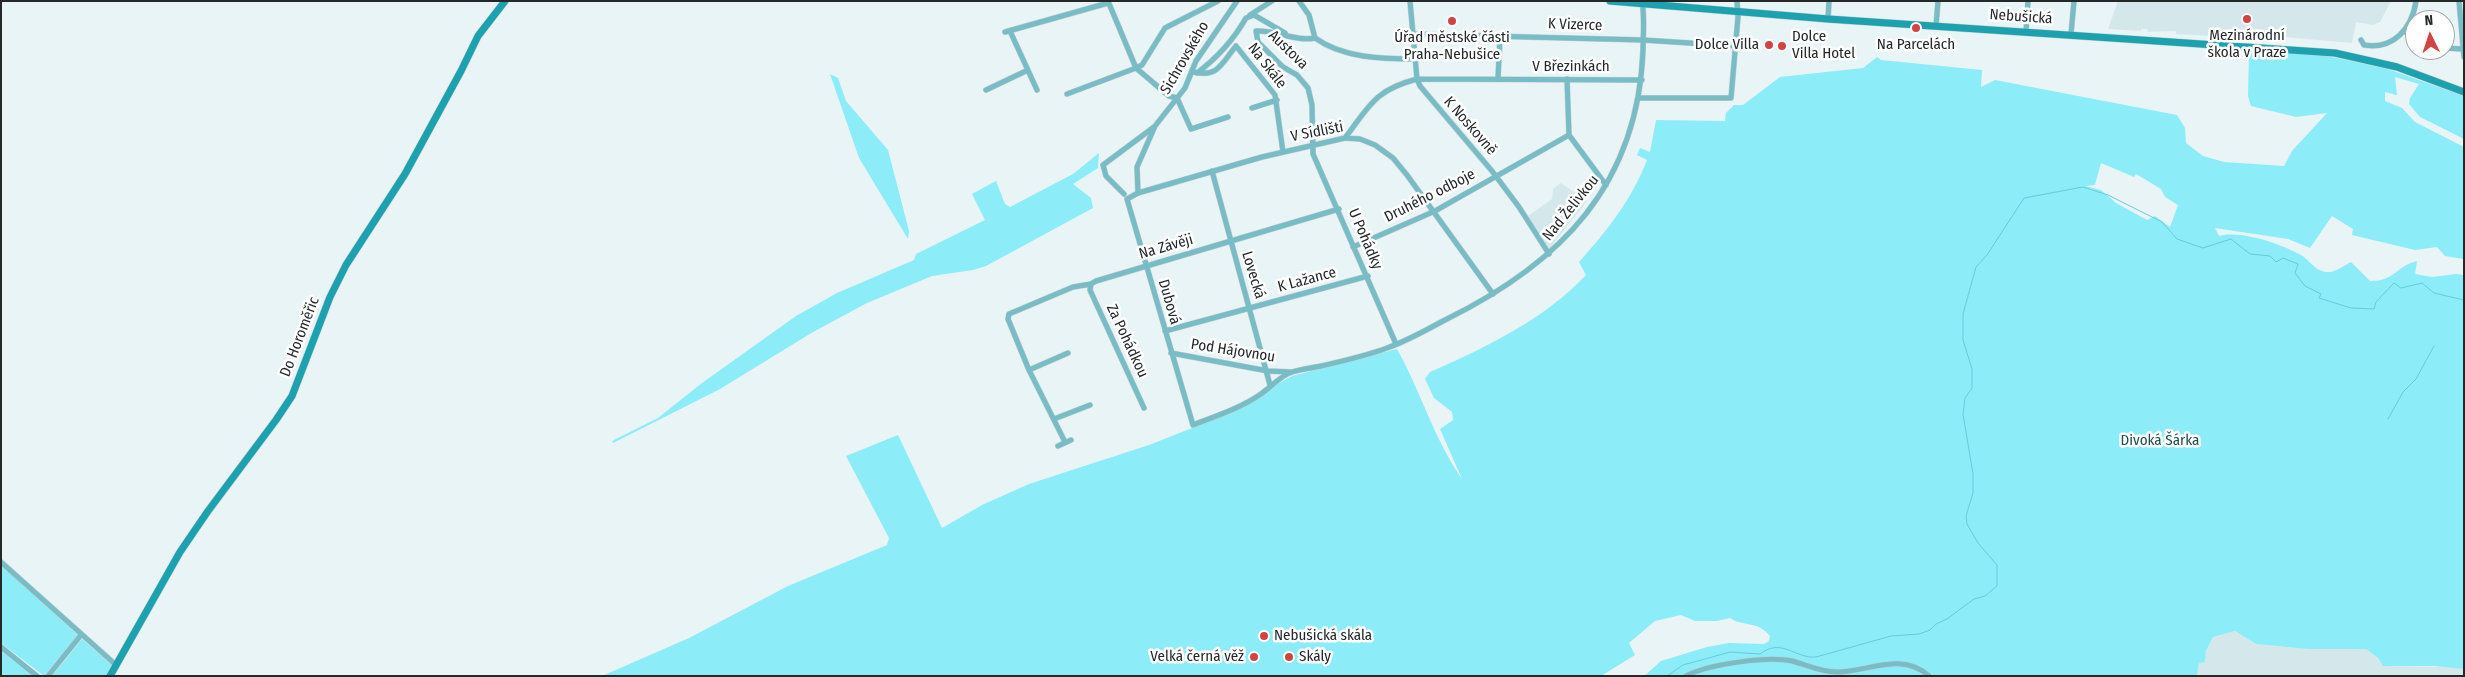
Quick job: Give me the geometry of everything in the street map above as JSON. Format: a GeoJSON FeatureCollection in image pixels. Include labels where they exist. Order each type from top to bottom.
{"type":"FeatureCollection","features":[{"type":"Feature","properties":{"kind":"street","name":"Do Horoměřic"},"geometry":{"type":"LineString","coordinates":[[110,676],[180,552],[292,396],[330,297],[346,265],[405,174],[478,36],[505,1]]}},
{"type":"Feature","properties":{"kind":"street"},"geometry":{"type":"LineString","coordinates":[[1068,94],[1142,65],[1165,28],[1218,1]]}},
{"type":"Feature","properties":{"kind":"street","name":"Sichrovského"},"geometry":{"type":"LineString","coordinates":[[1124,194],[1106,176],[1103,165],[1154,126],[1177,98],[1195,72],[1196,62],[1237,1]]}},
{"type":"Feature","properties":{"kind":"street"},"geometry":{"type":"LineString","coordinates":[[1195,72],[1228,44],[1239,31],[1246,18],[1272,1]]}},
{"type":"Feature","properties":{"kind":"street"},"geometry":{"type":"LineString","coordinates":[[1300,1],[1308,15],[1315,38]]}},
{"type":"Feature","properties":{"kind":"street","name":"K Noskovně"},"geometry":{"type":"LineString","coordinates":[[1410,1],[1417,79],[1424,92],[1520,207],[1549,254]]}},
{"type":"Feature","properties":{"kind":"street","name":"Nebušická"},"geometry":{"type":"LineString","coordinates":[[1610,1],[1738,12],[2335,53],[2397,67],[2464,92]]}},
{"type":"Feature","properties":{"kind":"street"},"geometry":{"type":"LineString","coordinates":[[1639,98],[1731,98],[1736,46],[1737,1]]}},
{"type":"Feature","properties":{"kind":"street"},"geometry":{"type":"LineString","coordinates":[[1828,18],[1829,1]]}},
{"type":"Feature","properties":{"kind":"street"},"geometry":{"type":"LineString","coordinates":[[1936,26],[1938,1]]}},
{"type":"Feature","properties":{"kind":"street"},"geometry":{"type":"LineString","coordinates":[[2026,32],[2028,1]]}},
{"type":"Feature","properties":{"kind":"street","name":"Nebušická"},"geometry":{"type":"LineString","coordinates":[[2071,34],[2074,1]]}},
{"type":"Feature","properties":{"kind":"street"},"geometry":{"type":"LineString","coordinates":[[2361,40],[2364,45],[2384,46],[2404,31],[2416,1]]}},
{"type":"Feature","properties":{"kind":"street"},"geometry":{"type":"LineString","coordinates":[[2459,1],[2464,57]]}},
{"type":"Feature","properties":{"kind":"street"},"geometry":{"type":"LineString","coordinates":[[1037,90],[1007,32],[1108,2],[1136,68],[1169,96],[1177,98],[1193,129],[1228,117]]}},
{"type":"Feature","properties":{"kind":"street","name":"Nad Želivkou"},"geometry":{"type":"LineString","coordinates":[[1396,344],[1493,294],[1537,265],[1576,224],[1606,185],[1629,139],[1639,98],[1642,80],[1643,3]]}},
{"type":"Feature","properties":{"kind":"street"},"geometry":{"type":"LineString","coordinates":[[1246,18],[1254,14],[1288,35]]}},
{"type":"Feature","properties":{"kind":"street","name":"Austova"},"geometry":{"type":"LineString","coordinates":[[1311,145],[1312,105],[1308,88],[1298,75],[1283,67],[1258,42],[1256,31],[1288,35],[1306,40],[1315,38],[1325,44],[1365,57],[1415,59]]}},
{"type":"Feature","properties":{"kind":"street","name":"K Vizerce"},"geometry":{"type":"LineString","coordinates":[[1412,34],[1643,40],[1736,46]]}},
{"type":"Feature","properties":{"kind":"street"},"geometry":{"type":"LineString","coordinates":[[1498,79],[1500,35]]}},
{"type":"Feature","properties":{"kind":"street","name":"Na Skále"},"geometry":{"type":"LineString","coordinates":[[1195,72],[1206,75],[1215,72],[1236,46],[1277,100],[1283,152]]}},
{"type":"Feature","properties":{"kind":"street"},"geometry":{"type":"LineString","coordinates":[[2455,49],[2462,49]]}},
{"type":"Feature","properties":{"kind":"street"},"geometry":{"type":"LineString","coordinates":[[986,90],[1028,70]]}},
{"type":"Feature","properties":{"kind":"street","name":"V Březinkách"},"geometry":{"type":"LineString","coordinates":[[1345,138],[1376,97],[1401,83],[1417,79],[1642,80]]}},
{"type":"Feature","properties":{"kind":"street"},"geometry":{"type":"LineString","coordinates":[[1567,79],[1569,135],[1606,185]]}},
{"type":"Feature","properties":{"kind":"street","name":"Na Skále"},"geometry":{"type":"LineString","coordinates":[[1252,108],[1277,100]]}},
{"type":"Feature","properties":{"kind":"street","name":"Sichrovského"},"geometry":{"type":"LineString","coordinates":[[1138,193],[1137,167],[1154,126]]}},
{"type":"Feature","properties":{"kind":"street","name":"Druhého odboje"},"geometry":{"type":"LineString","coordinates":[[1353,247],[1435,211],[1569,135]]}},
{"type":"Feature","properties":{"kind":"street","name":"V Sídlišti"},"geometry":{"type":"LineString","coordinates":[[1138,193],[1311,145],[1345,138],[1360,139],[1375,145],[1393,158],[1435,211],[1493,294]]}},
{"type":"Feature","properties":{"kind":"street","name":"U Pohádky"},"geometry":{"type":"LineString","coordinates":[[1311,145],[1313,154],[1339,210],[1353,247],[1368,276],[1396,344]]}},
{"type":"Feature","properties":{"kind":"street","name":"Lovecká"},"geometry":{"type":"LineString","coordinates":[[1212,171],[1230,242],[1268,371],[1270,385]]}},
{"type":"Feature","properties":{"kind":"street","name":"Dubová"},"geometry":{"type":"LineString","coordinates":[[1138,193],[1129,196],[1127,200],[1193,425]]}},
{"type":"Feature","properties":{"kind":"street","name":"Na Závěji"},"geometry":{"type":"LineString","coordinates":[[1029,370],[1008,319],[1009,314],[1065,290],[1091,284],[1146,266],[1339,210]]}},
{"type":"Feature","properties":{"kind":"street","name":"K Lažance"},"geometry":{"type":"LineString","coordinates":[[1165,332],[1368,276]]}},
{"type":"Feature","properties":{"kind":"street","name":"Za Pohádkou"},"geometry":{"type":"LineString","coordinates":[[1091,284],[1090,290],[1144,408]]}},
{"type":"Feature","properties":{"kind":"street","name":"Pod Hájovnou"},"geometry":{"type":"LineString","coordinates":[[1171,353],[1268,371],[1291,372],[1359,357],[1396,344]]}},
{"type":"Feature","properties":{"kind":"street"},"geometry":{"type":"LineString","coordinates":[[1058,446],[1068,441],[1054,419],[1029,370],[1068,354]]}},
{"type":"Feature","properties":{"kind":"street","name":"Pod Hájovnou"},"geometry":{"type":"LineString","coordinates":[[1193,425],[1239,407],[1263,393],[1270,385],[1291,372]]}},
{"type":"Feature","properties":{"kind":"street"},"geometry":{"type":"LineString","coordinates":[[1054,419],[1090,405]]}},
{"type":"Feature","properties":{"kind":"street"},"geometry":{"type":"LineString","coordinates":[[1,562],[116,665]]}},
{"type":"Feature","properties":{"kind":"street"},"geometry":{"type":"LineString","coordinates":[[48,676],[81,635]]}},
{"type":"Feature","properties":{"kind":"street"},"geometry":{"type":"LineString","coordinates":[[1,647],[37,676]]}},
{"type":"Feature","properties":{"kind":"street"},"geometry":{"type":"LineString","coordinates":[[1686,676],[1712,666],[1780,660],[1822,671],[1839,672],[1882,663],[1902,664],[1924,671],[1929,676]]}},
{"type":"Feature","properties":{"kind":"shaded area","name":"Mezinárodní škola v Praze"},"geometry":{"type":"Polygon","coordinates":[[[2118,1],[2391,1],[2380,22],[2373,25],[2356,22],[2352,43],[2273,36],[2270,38],[2217,36],[2213,33],[2211,36],[2176,34],[2176,31],[2148,32],[2147,29],[2141,29],[2141,31],[2108,29],[2118,1]]]}},
{"type":"Feature","properties":{"kind":"shaded area"},"geometry":{"type":"Polygon","coordinates":[[[1561,183],[1587,201],[1549,249],[1528,216],[1552,199],[1553,189],[1561,183]]]}},
{"type":"Feature","properties":{"kind":"shaded area"},"geometry":{"type":"Polygon","coordinates":[[[2235,631],[2256,644],[2307,649],[2366,649],[2378,658],[2383,666],[2451,667],[2464,669],[2464,676],[2197,676],[2199,663],[2205,662],[2206,652],[2213,637],[2235,631]]]}},
{"type":"Feature","properties":{"kind":"green space","name":"Divoká Šárka"},"geometry":{"type":"Polygon","coordinates":[[[2273,52],[2327,56],[2385,68],[2464,96],[2464,139],[2420,117],[2409,104],[2410,98],[2419,84],[2395,77],[2397,95],[2385,92],[2385,101],[2402,108],[2415,122],[2464,147],[2464,259],[2445,256],[2437,247],[2415,250],[2352,235],[2353,229],[2332,216],[2310,248],[2288,239],[2215,228],[2219,236],[2249,236],[2283,247],[2301,255],[2318,269],[2325,272],[2330,272],[2351,262],[2370,281],[2385,279],[2417,261],[2415,274],[2432,277],[2464,275],[2464,669],[2435,666],[2383,666],[2378,658],[2366,649],[2307,649],[2256,644],[2235,631],[2213,637],[2206,651],[2205,662],[2199,663],[2197,676],[1644,676],[1661,661],[1707,647],[1729,643],[1764,644],[1769,641],[1770,636],[1760,628],[1730,618],[1717,621],[1695,621],[1681,615],[1655,621],[1629,643],[1635,655],[1601,676],[602,676],[689,638],[788,586],[887,545],[889,538],[846,456],[898,435],[942,528],[982,505],[1029,484],[1149,445],[1215,419],[1292,376],[1397,349],[1443,448],[1462,479],[1440,429],[1453,420],[1452,412],[1434,398],[1425,379],[1430,372],[1472,353],[1533,319],[1570,291],[1586,275],[1579,262],[1609,226],[1634,188],[1647,160],[1637,155],[1640,148],[1650,152],[1656,120],[1725,121],[1726,113],[1734,105],[1743,105],[1780,77],[1863,68],[1877,57],[1881,60],[1982,70],[1981,87],[1995,80],[2177,115],[2185,128],[2186,143],[2203,156],[2224,162],[2284,166],[2292,151],[2327,113],[2296,117],[2251,106],[2248,96],[2249,53],[2273,52]],[[2101,163],[2095,185],[2085,186],[2101,190],[2116,203],[2147,220],[2155,216],[2170,227],[2178,205],[2165,197],[2161,189],[2136,174],[2134,177],[2101,163]]]}},
{"type":"Feature","properties":{"kind":"green space"},"geometry":{"type":"Polygon","coordinates":[[[830,74],[838,78],[846,101],[888,150],[909,231],[908,239],[859,158],[830,74]]]}},
{"type":"Feature","properties":{"kind":"green space"},"geometry":{"type":"Polygon","coordinates":[[[1099,153],[1098,168],[1073,184],[1091,198],[1093,208],[986,266],[973,270],[932,276],[867,303],[813,332],[720,389],[613,443],[612,441],[658,418],[702,383],[796,316],[837,293],[914,260],[916,254],[985,220],[972,194],[996,181],[1005,204],[1010,207],[1073,174],[1099,153]]]}},
{"type":"Feature","properties":{"kind":"green space"},"geometry":{"type":"Polygon","coordinates":[[[1,565],[78,635],[44,676],[1,643],[1,565]]]}},
{"type":"Feature","properties":{"kind":"green space"},"geometry":{"type":"Polygon","coordinates":[[[82,639],[113,666],[107,676],[52,676],[82,639]]]}},
{"type":"Feature","properties":{"kind":"green space"},"geometry":{"type":"Polygon","coordinates":[[[1,651],[33,676],[1,676],[1,651]]]}},
{"type":"Feature","properties":{"kind":"waterway"},"geometry":{"type":"LineString","coordinates":[[1667,676],[1683,665],[1730,652],[1760,654],[1768,649],[1782,648],[1808,657],[1816,657],[1891,636],[1919,634],[1930,630],[1974,599],[1985,596],[1997,586],[1997,565],[1978,543],[1967,524],[1966,516],[1973,493],[1973,474],[1963,414],[1965,398],[1972,388],[1972,369],[1963,340],[1963,314],[1976,267],[1987,255],[2024,198],[2083,187],[2108,195],[2162,222],[2177,239],[2203,248],[2231,239],[2250,254],[2270,256],[2276,262],[2283,258],[2298,264],[2295,273],[2305,286],[2321,294],[2319,298],[2351,308],[2374,309],[2376,302],[2394,283],[2401,288],[2422,283],[2434,293],[2464,300]]}},
{"type":"Feature","properties":{"kind":"waterway"},"geometry":{"type":"LineString","coordinates":[[2388,419],[2403,392],[2416,379],[2434,346]]}},
{"type":"Feature","properties":{"kind":"place","name":"Mezinárodní škola v Praze"},"geometry":{"type":"Point","coordinates":[2247,19]}},
{"type":"Feature","properties":{"kind":"place","name":"Úřad městské části Praha-Nebušice"},"geometry":{"type":"Point","coordinates":[1452,21]}},
{"type":"Feature","properties":{"kind":"place","name":"Na Parcelách"},"geometry":{"type":"Point","coordinates":[1916,28]}},
{"type":"Feature","properties":{"kind":"place","name":"Dolce Villa"},"geometry":{"type":"Point","coordinates":[1769,45]}},
{"type":"Feature","properties":{"kind":"place","name":"Dolce Villa Hotel"},"geometry":{"type":"Point","coordinates":[1782,46]}},
{"type":"Feature","properties":{"kind":"place","name":"Nebušická skála"},"geometry":{"type":"Point","coordinates":[1264,636]}},
{"type":"Feature","properties":{"kind":"place","name":"Velká černá věž"},"geometry":{"type":"Point","coordinates":[1254,657]}},
{"type":"Feature","properties":{"kind":"place","name":"Skály"},"geometry":{"type":"Point","coordinates":[1289,657]}}]}
